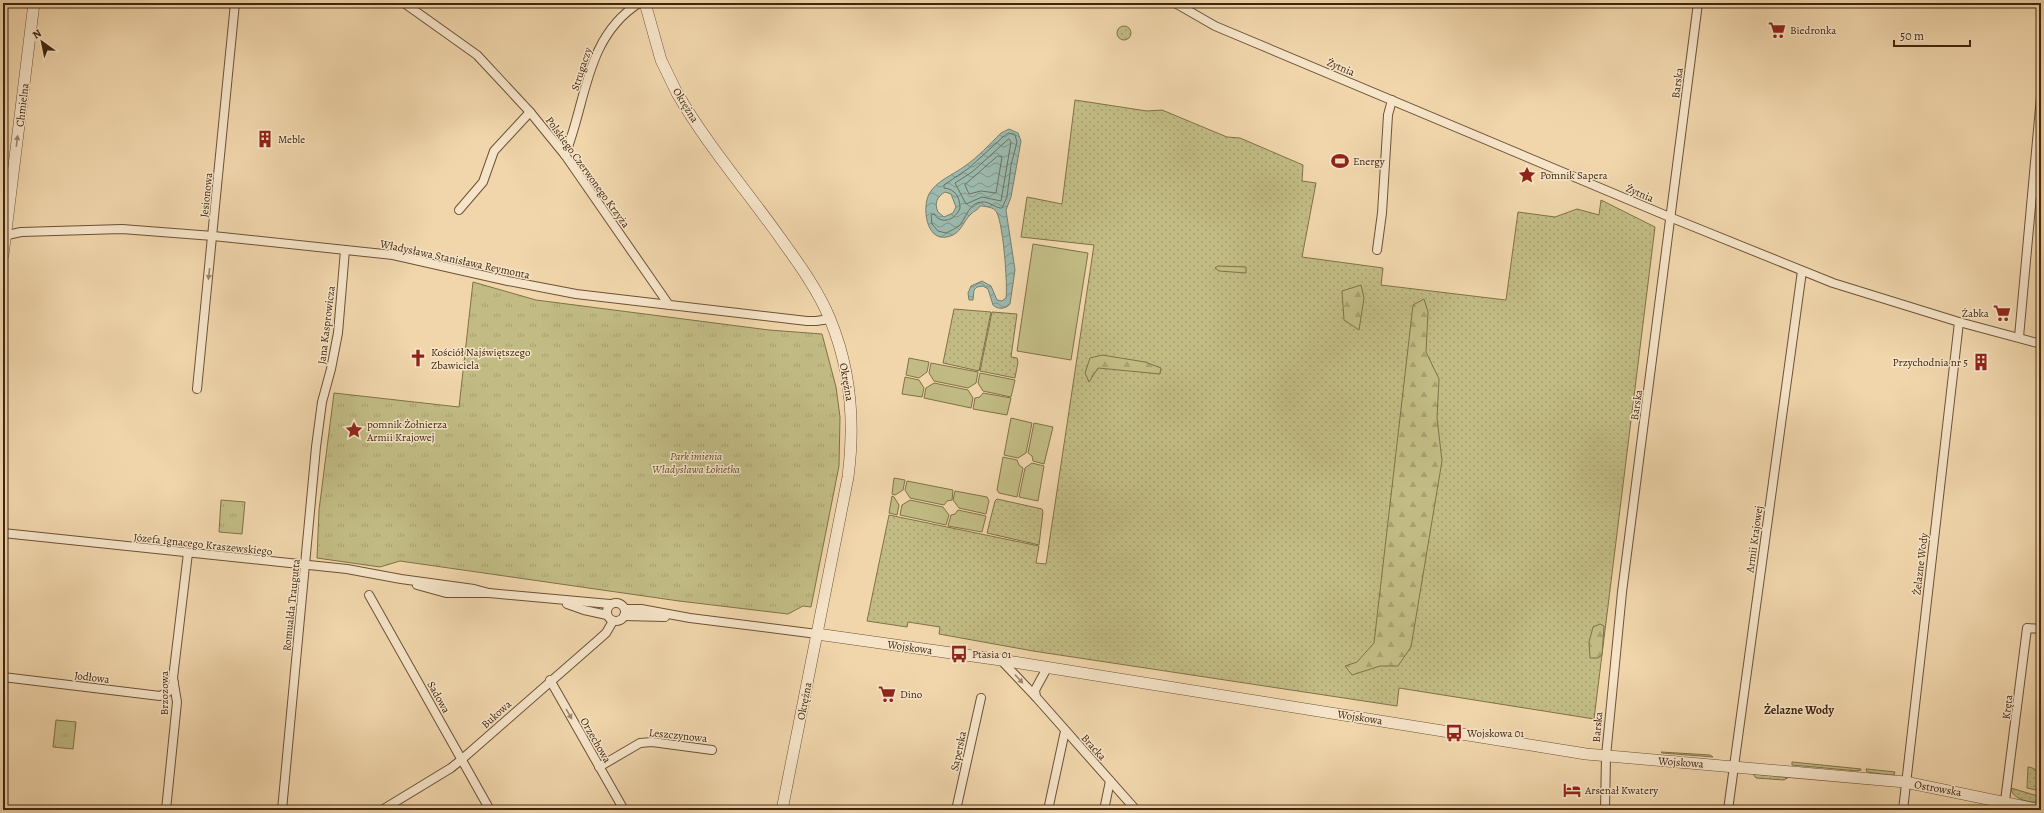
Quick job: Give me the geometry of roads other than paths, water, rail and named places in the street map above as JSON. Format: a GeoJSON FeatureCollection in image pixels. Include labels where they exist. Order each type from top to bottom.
{"type":"FeatureCollection","features":[{"type":"Feature","properties":{"kind":"street","name":"Chmielna"},"geometry":{"type":"LineString","coordinates":[[3,255],[4,236],[34,3]]}},
{"type":"Feature","properties":{"kind":"street","name":"Jesionowa"},"geometry":{"type":"LineString","coordinates":[[198,389],[235,3]]}},
{"type":"Feature","properties":{"kind":"street","name":"Polskiego Czerwonego Krzyża"},"geometry":{"type":"LineString","coordinates":[[404,3],[477,55],[530,112],[565,155],[669,305]]}},
{"type":"Feature","properties":{"kind":"street","name":"Strugaczy"},"geometry":{"type":"LineString","coordinates":[[565,155],[597,51],[610,30],[624,13],[639,3]]}},
{"type":"Feature","properties":{"kind":"street","name":"Okrężna"},"geometry":{"type":"LineString","coordinates":[[645,3],[661,60],[681,100],[792,254],[811,284],[830,318],[846,374],[850,402],[852,445],[847,484],[782,810]]}},
{"type":"Feature","properties":{"kind":"street","name":"Żytnia"},"geometry":{"type":"LineString","coordinates":[[1175,3],[1206,22],[1672,218],[1845,288],[1959,322],[2041,344]]}},
{"type":"Feature","properties":{"kind":"street","name":"Barska"},"geometry":{"type":"LineString","coordinates":[[1605,810],[1606,756],[1623,585],[1672,218],[1698,3]]}},
{"type":"Feature","properties":{"kind":"street"},"geometry":{"type":"LineString","coordinates":[[2019,337],[2041,97]]}},
{"type":"Feature","properties":{"kind":"street"},"geometry":{"type":"LineString","coordinates":[[1377,250],[1382,213],[1388,115],[1392,100]]}},
{"type":"Feature","properties":{"kind":"street"},"geometry":{"type":"LineString","coordinates":[[459,210],[483,182],[494,151],[530,112]]}},
{"type":"Feature","properties":{"kind":"street","name":"Władysława Stanisława Reymonta"},"geometry":{"type":"LineString","coordinates":[[4,236],[60,230],[122,229],[213,236],[393,255],[554,291],[812,321],[830,318]]}},
{"type":"Feature","properties":{"kind":"street","name":"Jana Kasprowicza"},"geometry":{"type":"LineString","coordinates":[[322,402],[331,369],[338,334],[345,250]]}},
{"type":"Feature","properties":{"kind":"street","name":"Armii Krajowej"},"geometry":{"type":"LineString","coordinates":[[1728,810],[1802,271]]}},
{"type":"Feature","properties":{"kind":"street","name":"Żelazne Wody"},"geometry":{"type":"LineString","coordinates":[[1903,810],[1905,782],[1959,322]]}},
{"type":"Feature","properties":{"kind":"street","name":"Romualda Traugutta"},"geometry":{"type":"LineString","coordinates":[[282,810],[322,402]]}},
{"type":"Feature","properties":{"kind":"street","name":"Józefa Ignacego Kraszewskiego"},"geometry":{"type":"LineString","coordinates":[[3,533],[306,566],[347,569],[401,579],[474,589],[489,593],[560,601],[610,604]]}},
{"type":"Feature","properties":{"kind":"street","name":"Brzozowa"},"geometry":{"type":"LineString","coordinates":[[166,810],[177,702],[174,683],[188,553]]}},
{"type":"Feature","properties":{"kind":"street","name":"Sadowa"},"geometry":{"type":"LineString","coordinates":[[369,595],[490,810]]}},
{"type":"Feature","properties":{"kind":"street","name":"Józefa Ignacego Kraszewskiego"},"geometry":{"type":"LineString","coordinates":[[560,601],[610,618]]}},
{"type":"Feature","properties":{"kind":"street"},"geometry":{"type":"LineString","coordinates":[[625,613],[619,603],[610,604],[607,609],[610,618],[619,621],[625,613],[641,609],[672,615],[817,634]]}},
{"type":"Feature","properties":{"kind":"street","name":"Bukowa"},"geometry":{"type":"LineString","coordinates":[[382,810],[451,768],[461,760],[550,680],[601,637],[610,618]]}},
{"type":"Feature","properties":{"kind":"street","name":"Kręta"},"geometry":{"type":"LineString","coordinates":[[2005,801],[2027,628],[2041,629]]}},
{"type":"Feature","properties":{"kind":"street","name":"Wojskowa"},"geometry":{"type":"LineString","coordinates":[[817,634],[1001,660],[1397,722],[1474,737],[1606,756],[1905,782]]}},
{"type":"Feature","properties":{"kind":"street","name":"Bracka"},"geometry":{"type":"LineString","coordinates":[[1001,660],[1036,697],[1136,810]]}},
{"type":"Feature","properties":{"kind":"street"},"geometry":{"type":"LineString","coordinates":[[1036,697],[1036,690],[1047,668]]}},
{"type":"Feature","properties":{"kind":"street","name":"Jodłowa"},"geometry":{"type":"LineString","coordinates":[[3,677],[160,696],[168,692],[174,683]]}},
{"type":"Feature","properties":{"kind":"street","name":"Orzechowa"},"geometry":{"type":"LineString","coordinates":[[550,680],[624,810]]}},
{"type":"Feature","properties":{"kind":"street","name":"Saperska"},"geometry":{"type":"LineString","coordinates":[[956,810],[981,698]]}},
{"type":"Feature","properties":{"kind":"street"},"geometry":{"type":"LineString","coordinates":[[1048,810],[1065,731]]}},
{"type":"Feature","properties":{"kind":"street","name":"Leszczynowa"},"geometry":{"type":"LineString","coordinates":[[599,767],[640,743],[652,742],[712,750]]}},
{"type":"Feature","properties":{"kind":"street"},"geometry":{"type":"LineString","coordinates":[[1104,810],[1110,781]]}},
{"type":"Feature","properties":{"kind":"street","name":"Ostrowska"},"geometry":{"type":"LineString","coordinates":[[1905,782],[2005,801],[2041,810]]}},
{"type":"Feature","properties":{"kind":"water"},"geometry":{"type":"Polygon","coordinates":[[[1009,129],[1018,133],[1021,141],[1011,197],[1006,210],[1015,270],[1010,304],[1006,307],[997,308],[993,305],[988,289],[983,286],[977,287],[974,290],[973,300],[969,300],[968,293],[971,286],[982,281],[991,286],[997,300],[1002,301],[1006,298],[1006,267],[1003,238],[998,215],[995,210],[990,207],[980,206],[968,217],[959,231],[947,237],[940,237],[934,234],[930,229],[926,215],[926,207],[929,194],[936,185],[970,162],[1001,133],[1009,129]],[[945,192],[940,196],[936,203],[938,212],[944,217],[953,213],[956,207],[951,194],[945,192]]]}},
{"type":"Feature","properties":{"kind":"place","name":"Biedronka"},"geometry":{"type":"Point","coordinates":[1777,30]}},
{"type":"Feature","properties":{"kind":"place","name":"Meble"},"geometry":{"type":"Point","coordinates":[265,139]}},
{"type":"Feature","properties":{"kind":"place","name":"Energy"},"geometry":{"type":"Point","coordinates":[1340,161]}},
{"type":"Feature","properties":{"kind":"place","name":"Pomnik Sapera"},"geometry":{"type":"Point","coordinates":[1527,175]}},
{"type":"Feature","properties":{"kind":"place","name":"Żabka"},"geometry":{"type":"Point","coordinates":[2002,313]}},
{"type":"Feature","properties":{"kind":"place","name":"Kościół Najświętszego Zbawiciela"},"geometry":{"type":"Point","coordinates":[418,358]}},
{"type":"Feature","properties":{"kind":"place","name":"Przychodnia nr 5"},"geometry":{"type":"Point","coordinates":[1981,362]}},
{"type":"Feature","properties":{"kind":"place","name":"pomnik Żołnierza Armii Krajowej"},"geometry":{"type":"Point","coordinates":[354,430]}},
{"type":"Feature","properties":{"kind":"place","name":"Ptasia 01"},"geometry":{"type":"Point","coordinates":[959,654]}},
{"type":"Feature","properties":{"kind":"place","name":"Dino"},"geometry":{"type":"Point","coordinates":[887,694]}},
{"type":"Feature","properties":{"kind":"place","name":"Wojskowa 01"},"geometry":{"type":"Point","coordinates":[1454,733]}},
{"type":"Feature","properties":{"kind":"place","name":"Arsenał Kwatery"},"geometry":{"type":"Point","coordinates":[1572,790]}},
{"type":"Feature","properties":{"kind":"district","name":"Żelazne Wody"},"geometry":{"type":"Point","coordinates":[1799,710]}},
{"type":"Feature","properties":{"kind":"park label","name":"Park imienia Władysława Łokietka"},"geometry":{"type":"Point","coordinates":[696,462]}}]}
